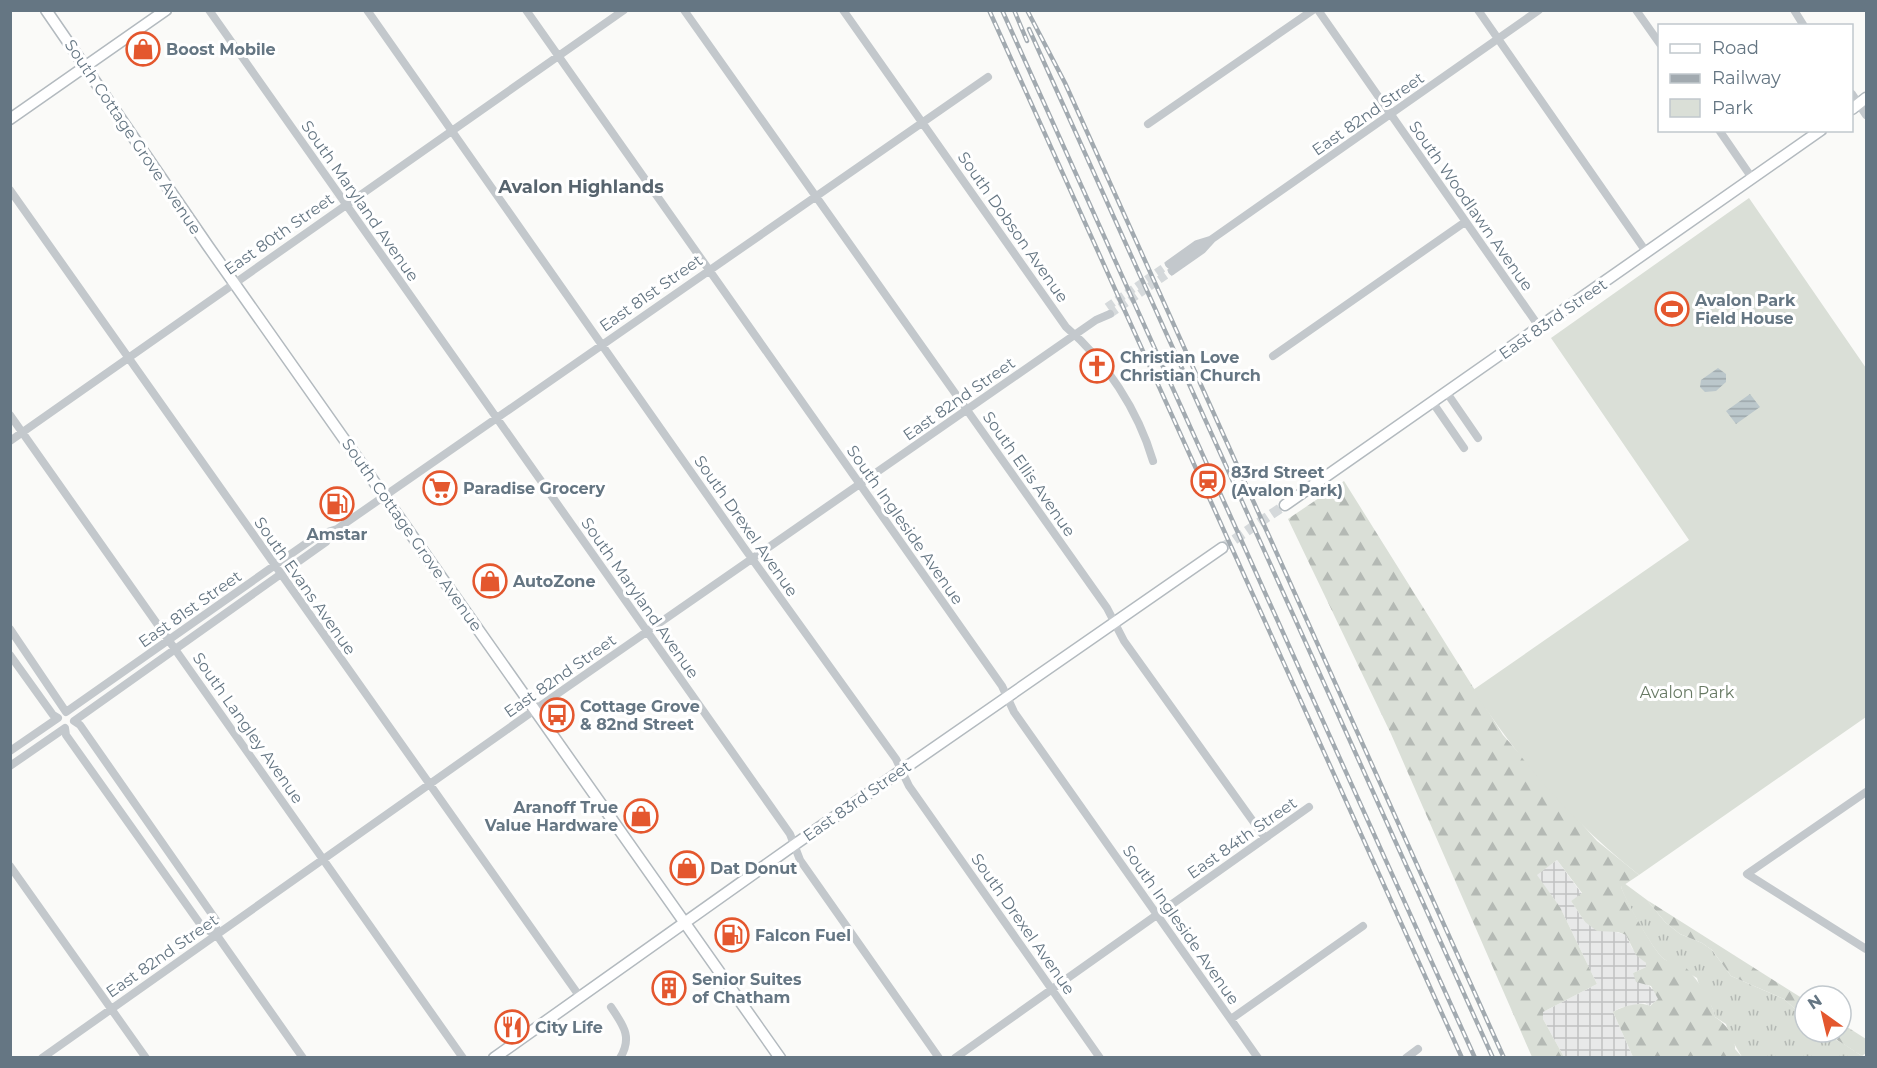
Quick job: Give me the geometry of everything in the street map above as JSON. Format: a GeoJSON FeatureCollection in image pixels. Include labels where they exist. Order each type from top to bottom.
{"type":"FeatureCollection","features":[{"type":"Feature","properties":{"kind":"street","name":"South Cottage Grove Avenue"},"geometry":{"type":"LineString","coordinates":[[46,10],[234,282],[780,1058]]}},
{"type":"Feature","properties":{"kind":"street"},"geometry":{"type":"LineString","coordinates":[[10,119],[166,10]]}},
{"type":"Feature","properties":{"kind":"street","name":"South Maryland Avenue"},"geometry":{"type":"LineString","coordinates":[[209,10],[790,834],[800,860],[939,1058]]}},
{"type":"Feature","properties":{"kind":"street","name":"South Drexel Avenue"},"geometry":{"type":"LineString","coordinates":[[367,10],[896,759],[909,786],[1100,1058]]}},
{"type":"Feature","properties":{"kind":"street","name":"South Ingleside Avenue"},"geometry":{"type":"LineString","coordinates":[[526,10],[1002,686],[1014,712],[1258,1058]]}},
{"type":"Feature","properties":{"kind":"street","name":"East 80th Street"},"geometry":{"type":"LineString","coordinates":[[10,441],[624,10]]}},
{"type":"Feature","properties":{"kind":"street","name":"South Ellis Avenue"},"geometry":{"type":"LineString","coordinates":[[684,10],[967,410],[1115,623],[1124,641],[1265,838]]}},
{"type":"Feature","properties":{"kind":"street","name":"South Dobson Avenue"},"geometry":{"type":"LineString","coordinates":[[843,10],[1066,327],[1086,343],[1131,407],[1143,428],[1153,461]]}},
{"type":"Feature","properties":{"kind":"street"},"geometry":{"type":"LineString","coordinates":[[1148,124],[1315,10]]}},
{"type":"Feature","properties":{"kind":"street","name":"South Woodlawn Avenue"},"geometry":{"type":"LineString","coordinates":[[1315,10],[1540,328]]}},
{"type":"Feature","properties":{"kind":"street"},"geometry":{"type":"LineString","coordinates":[[1478,10],[1647,252]]}},
{"type":"Feature","properties":{"kind":"street","name":"East 82nd Street"},"geometry":{"type":"LineString","coordinates":[[1170,267],[1197,244],[1212,239],[1539,10]]}},
{"type":"Feature","properties":{"kind":"street"},"geometry":{"type":"LineString","coordinates":[[1636,10],[1658,43]]}},
{"type":"Feature","properties":{"kind":"street"},"geometry":{"type":"LineString","coordinates":[[1794,10],[1803,24]]}},
{"type":"Feature","properties":{"kind":"street","name":"East 81st Street"},"geometry":{"type":"LineString","coordinates":[[74,721],[326,542],[332,533],[988,77]]}},
{"type":"Feature","properties":{"kind":"street"},"geometry":{"type":"LineString","coordinates":[[1859,104],[1866,115]]}},
{"type":"Feature","properties":{"kind":"street"},"geometry":{"type":"LineString","coordinates":[[1720,132],[1752,178]]}},
{"type":"Feature","properties":{"kind":"street","name":"East 83rd Street"},"geometry":{"type":"LineString","coordinates":[[1285,505],[1818,132]]}},
{"type":"Feature","properties":{"kind":"street","name":"South Evans Avenue"},"geometry":{"type":"LineString","coordinates":[[10,190],[428,785],[580,997]]}},
{"type":"Feature","properties":{"kind":"street"},"geometry":{"type":"LineString","coordinates":[[1273,356],[1465,222]]}},
{"type":"Feature","properties":{"kind":"street","name":"East 82nd Street"},"geometry":{"type":"LineString","coordinates":[[42,1058],[647,631],[1109,311]]}},
{"type":"Feature","properties":{"kind":"street"},"geometry":{"type":"LineString","coordinates":[[1447,393],[1478,438]]}},
{"type":"Feature","properties":{"kind":"street"},"geometry":{"type":"LineString","coordinates":[[1433,403],[1464,448]]}},
{"type":"Feature","properties":{"kind":"street","name":"South Langley Avenue"},"geometry":{"type":"LineString","coordinates":[[10,415],[463,1058]]}},
{"type":"Feature","properties":{"kind":"street","name":"East 81st Street"},"geometry":{"type":"LineString","coordinates":[[66,712],[318,535],[332,533]]}},
{"type":"Feature","properties":{"kind":"street","name":"East 83rd Street"},"geometry":{"type":"LineString","coordinates":[[494,1058],[794,845],[1222,548]]}},
{"type":"Feature","properties":{"kind":"street"},"geometry":{"type":"LineString","coordinates":[[10,629],[66,712],[73,716],[74,721],[80,725],[216,920],[216,934]]}},
{"type":"Feature","properties":{"kind":"street"},"geometry":{"type":"LineString","coordinates":[[10,655],[53,716],[58,718]]}},
{"type":"Feature","properties":{"kind":"street"},"geometry":{"type":"LineString","coordinates":[[10,751],[66,712]]}},
{"type":"Feature","properties":{"kind":"street"},"geometry":{"type":"LineString","coordinates":[[58,718],[59,724],[65,728],[66,735],[203,928],[216,934],[303,1058]]}},
{"type":"Feature","properties":{"kind":"street"},"geometry":{"type":"LineString","coordinates":[[10,766],[65,728],[70,727],[74,721]]}},
{"type":"Feature","properties":{"kind":"street"},"geometry":{"type":"LineString","coordinates":[[1866,792],[1747,874],[1866,949]]}},
{"type":"Feature","properties":{"kind":"street","name":"East 84th Street"},"geometry":{"type":"LineString","coordinates":[[955,1058],[1309,807]]}},
{"type":"Feature","properties":{"kind":"street"},"geometry":{"type":"LineString","coordinates":[[139,838],[152,829]]}},
{"type":"Feature","properties":{"kind":"street"},"geometry":{"type":"LineString","coordinates":[[10,866],[146,1058]]}},
{"type":"Feature","properties":{"kind":"street"},"geometry":{"type":"LineString","coordinates":[[1231,1019],[1363,926]]}},
{"type":"Feature","properties":{"kind":"street"},"geometry":{"type":"LineString","coordinates":[[611,1007],[628,1038],[620,1058]]}},
{"type":"Feature","properties":{"kind":"street"},"geometry":{"type":"LineString","coordinates":[[1406,1058],[1418,1049]]}},
{"type":"Feature","properties":{"kind":"shaded area"},"geometry":{"type":"Polygon","coordinates":[[[1718,368],[1726,374],[1726,382],[1716,391],[1705,392],[1700,387],[1701,380],[1718,368]]]}},
{"type":"Feature","properties":{"kind":"shaded area"},"geometry":{"type":"Polygon","coordinates":[[[1750,394],[1760,407],[1736,424],[1726,411],[1750,394]]]}},
{"type":"Feature","properties":{"kind":"shaded area"},"geometry":{"type":"Polygon","coordinates":[[[1557,860],[1582,894],[1571,901],[1585,922],[1626,935],[1632,948],[1646,963],[1646,967],[1633,973],[1655,991],[1659,999],[1649,1006],[1645,1003],[1620,1008],[1613,1012],[1633,1057],[1564,1057],[1543,1019],[1543,1012],[1597,984],[1560,907],[1536,875],[1557,860]]]}},
{"type":"Feature","properties":{"kind":"green space","name":"Avalon Park"},"geometry":{"type":"Polygon","coordinates":[[[1749,198],[1866,368],[1866,717],[1639,875],[1569,812],[1509,741],[1473,690],[1689,540],[1551,338],[1749,198]]]}},
{"type":"Feature","properties":{"kind":"green space"},"geometry":{"type":"Polygon","coordinates":[[[1344,481],[1503,735],[1597,841],[1639,875],[1621,887],[1628,903],[1659,954],[1664,959],[1683,965],[1694,977],[1708,997],[1715,1017],[1729,1031],[1734,1040],[1735,1049],[1742,1057],[1633,1057],[1613,1012],[1636,1004],[1650,1006],[1658,999],[1651,986],[1636,982],[1633,973],[1646,967],[1646,963],[1636,955],[1626,935],[1618,932],[1597,931],[1585,922],[1571,901],[1582,893],[1557,860],[1537,875],[1560,907],[1597,984],[1543,1012],[1543,1019],[1564,1057],[1532,1057],[1391,734],[1288,519],[1344,481]]]}},
{"type":"Feature","properties":{"kind":"green space"},"geometry":{"type":"Polygon","coordinates":[[[1624,883],[1647,900],[1665,922],[1680,934],[1712,950],[1731,976],[1784,999],[1793,1007],[1793,1044],[1844,1044],[1862,1056],[1742,1057],[1726,1024],[1715,1017],[1697,978],[1659,954],[1640,925],[1621,887],[1624,883]]]}},
{"type":"Feature","properties":{"kind":"green space"},"geometry":{"type":"Polygon","coordinates":[[[1647,900],[1793,992],[1793,1007],[1784,999],[1731,976],[1712,950],[1680,934],[1665,922],[1647,900]]]}},
{"type":"Feature","properties":{"kind":"green space"},"geometry":{"type":"Polygon","coordinates":[[[1853,1031],[1866,1039],[1866,1053],[1862,1056],[1843,1044],[1853,1044],[1853,1031]]]}},
{"type":"Feature","properties":{"kind":"tunnel"},"geometry":{"type":"LineString","coordinates":[[1107,307],[1169,264]]}},
{"type":"Feature","properties":{"kind":"tunnel"},"geometry":{"type":"LineString","coordinates":[[1110,314],[1172,271]]}},
{"type":"Feature","properties":{"kind":"tunnel"},"geometry":{"type":"LineString","coordinates":[[1222,548],[1285,505]]}},
{"type":"Feature","properties":{"kind":"railway"},"geometry":{"type":"LineString","coordinates":[[989,10],[1462,1058]]}},
{"type":"Feature","properties":{"kind":"railway"},"geometry":{"type":"LineString","coordinates":[[1002,10],[1475,1058]]}},
{"type":"Feature","properties":{"kind":"railway"},"geometry":{"type":"LineString","coordinates":[[1014,10],[1027,41]]}},
{"type":"Feature","properties":{"kind":"railway"},"geometry":{"type":"LineString","coordinates":[[1027,10],[1065,83],[1504,1058]]}},
{"type":"Feature","properties":{"kind":"railway"},"geometry":{"type":"LineString","coordinates":[[1029,29],[1493,1058]]}},
{"type":"Feature","properties":{"kind":"place","name":"Boost Mobile"},"geometry":{"type":"Point","coordinates":[143,49]}},
{"type":"Feature","properties":{"kind":"place","name":"Avalon Park Field House"},"geometry":{"type":"Point","coordinates":[1672,309]}},
{"type":"Feature","properties":{"kind":"place","name":"Christian Love Christian Church"},"geometry":{"type":"Point","coordinates":[1097,366]}},
{"type":"Feature","properties":{"kind":"place","name":"83rd Street (Avalon Park)"},"geometry":{"type":"Point","coordinates":[1208,481]}},
{"type":"Feature","properties":{"kind":"place","name":"Paradise Grocery"},"geometry":{"type":"Point","coordinates":[440,488]}},
{"type":"Feature","properties":{"kind":"place","name":"Amstar"},"geometry":{"type":"Point","coordinates":[337,504]}},
{"type":"Feature","properties":{"kind":"place","name":"AutoZone"},"geometry":{"type":"Point","coordinates":[490,581]}},
{"type":"Feature","properties":{"kind":"place","name":"Cottage Grove & 82nd Street"},"geometry":{"type":"Point","coordinates":[557,715]}},
{"type":"Feature","properties":{"kind":"place","name":"Aranoff True Value Hardware"},"geometry":{"type":"Point","coordinates":[641,816]}},
{"type":"Feature","properties":{"kind":"place","name":"Dat Donut"},"geometry":{"type":"Point","coordinates":[687,868]}},
{"type":"Feature","properties":{"kind":"place","name":"Falcon Fuel"},"geometry":{"type":"Point","coordinates":[732,935]}},
{"type":"Feature","properties":{"kind":"place","name":"Senior Suites of Chatham"},"geometry":{"type":"Point","coordinates":[669,988]}},
{"type":"Feature","properties":{"kind":"place","name":"City Life"},"geometry":{"type":"Point","coordinates":[512,1027]}},
{"type":"Feature","properties":{"kind":"district","name":"Avalon Highlands"},"geometry":{"type":"Point","coordinates":[581,187]}}]}
